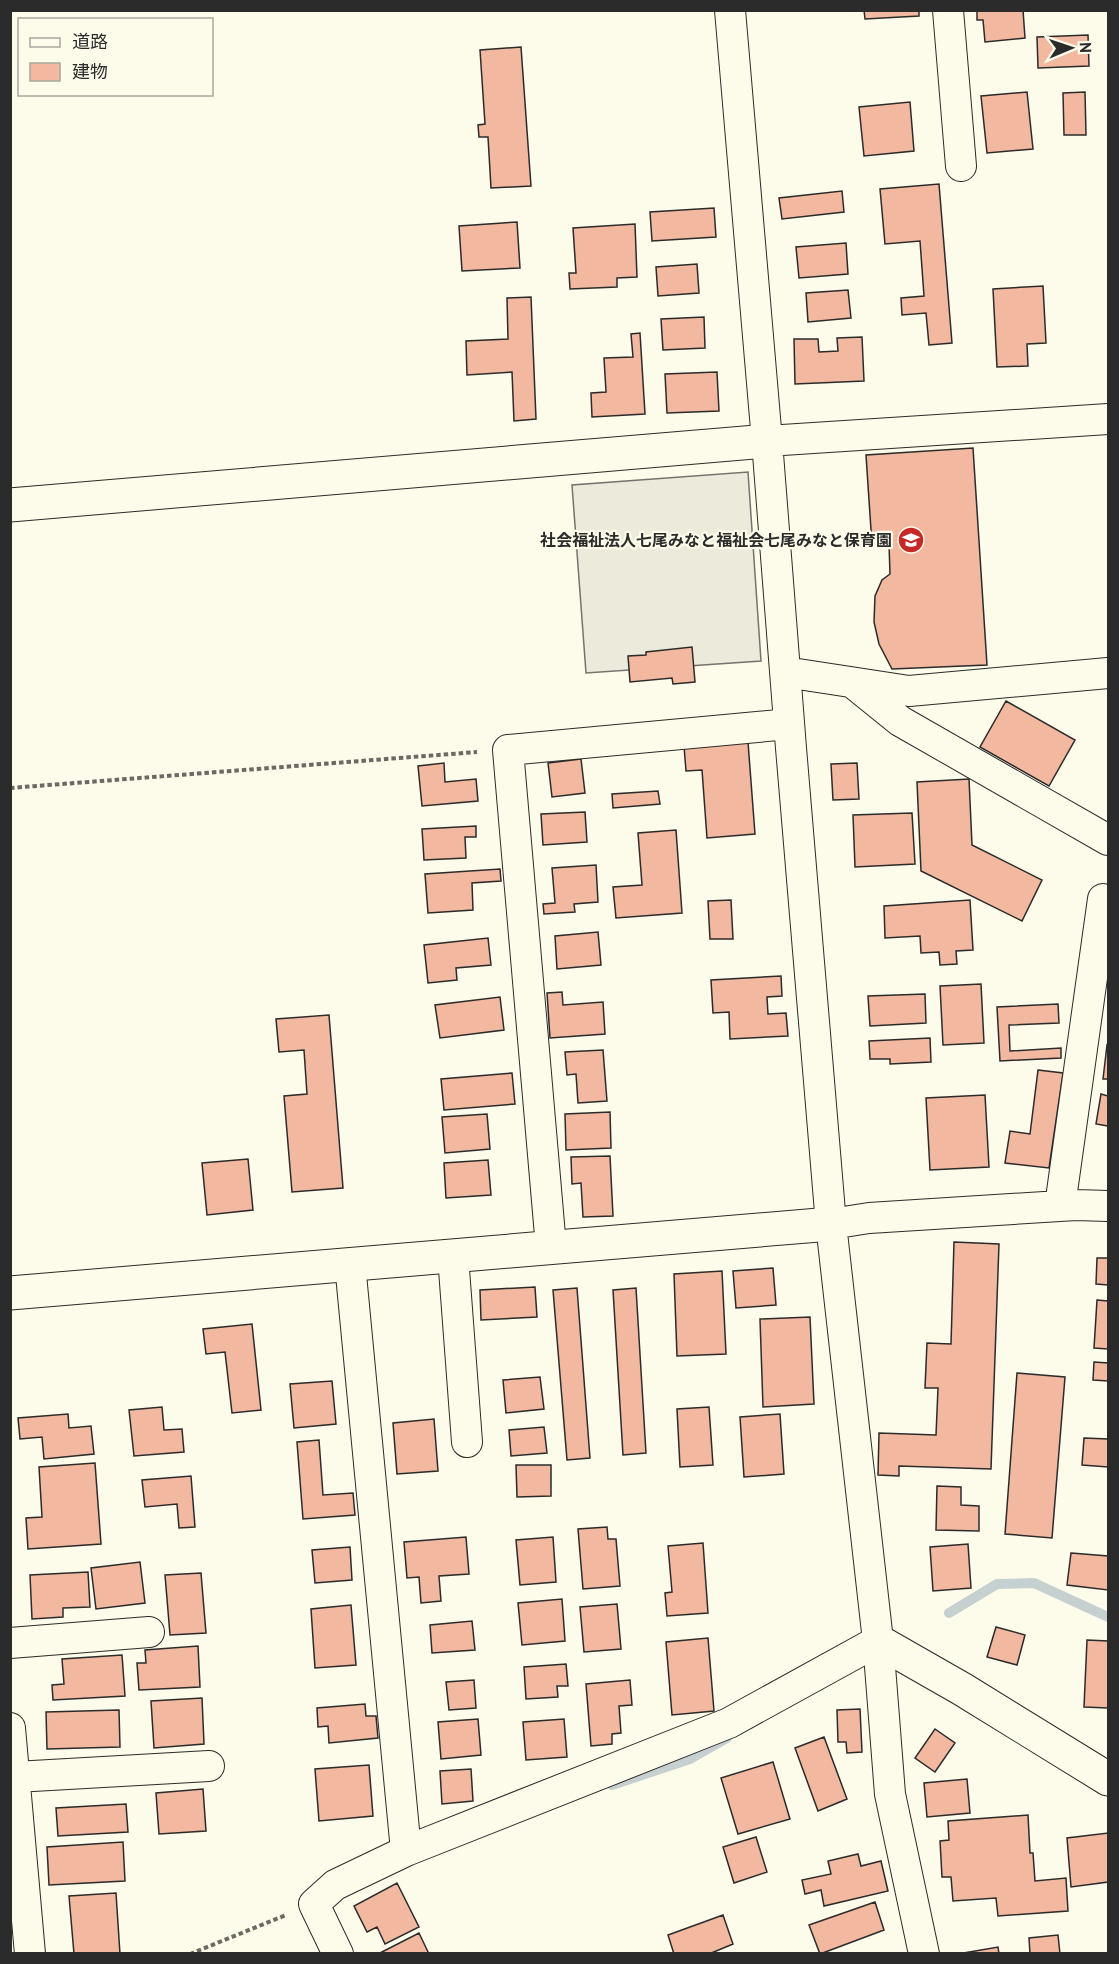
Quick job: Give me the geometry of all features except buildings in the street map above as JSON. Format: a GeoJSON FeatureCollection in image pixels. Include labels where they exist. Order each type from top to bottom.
{"type":"FeatureCollection","features":[{"type":"Feature","properties":{"kind":"street"},"geometry":{"type":"LineString","coordinates":[[730,10],[768,441],[831,1224],[878,1641],[890,1794],[924,1953]]}},
{"type":"Feature","properties":{"kind":"street"},"geometry":{"type":"LineString","coordinates":[[948,10],[961,166]]}},
{"type":"Feature","properties":{"kind":"street"},"geometry":{"type":"LineString","coordinates":[[10,505],[768,441],[1108,419]]}},
{"type":"Feature","properties":{"kind":"street"},"geometry":{"type":"LineString","coordinates":[[785,672],[909,691],[1108,673]]}},
{"type":"Feature","properties":{"kind":"street"},"geometry":{"type":"LineString","coordinates":[[853,683],[900,722],[1108,840]]}},
{"type":"Feature","properties":{"kind":"street"},"geometry":{"type":"LineString","coordinates":[[551,1247],[508,750],[789,724]]}},
{"type":"Feature","properties":{"kind":"street"},"geometry":{"type":"LineString","coordinates":[[1060,1206],[1103,899]]}},
{"type":"Feature","properties":{"kind":"street"},"geometry":{"type":"LineString","coordinates":[[10,1293],[831,1224],[869,1218],[1060,1206],[1108,1206]]}},
{"type":"Feature","properties":{"kind":"street"},"geometry":{"type":"LineString","coordinates":[[453,1256],[467,1442]]}},
{"type":"Feature","properties":{"kind":"street"},"geometry":{"type":"LineString","coordinates":[[350,1264],[406,1851]]}},
{"type":"Feature","properties":{"kind":"street"},"geometry":{"type":"LineString","coordinates":[[10,1643],[149,1632]]}},
{"type":"Feature","properties":{"kind":"street"},"geometry":{"type":"LineString","coordinates":[[878,1641],[962,1689],[1108,1779]]}},
{"type":"Feature","properties":{"kind":"street"},"geometry":{"type":"LineString","coordinates":[[338,1953],[314,1904],[335,1885],[406,1851],[729,1724],[878,1641]]}},
{"type":"Feature","properties":{"kind":"street"},"geometry":{"type":"LineString","coordinates":[[10,1728],[30,1953]]}},
{"type":"Feature","properties":{"kind":"street"},"geometry":{"type":"LineString","coordinates":[[15,1777],[209,1766]]}},
{"type":"Feature","properties":{"kind":"path"},"geometry":{"type":"LineString","coordinates":[[10,788],[508,750]]}},
{"type":"Feature","properties":{"kind":"path"},"geometry":{"type":"LineString","coordinates":[[190,1953],[314,1904]]}},
{"type":"Feature","properties":{"kind":"shaded area"},"geometry":{"type":"Polygon","coordinates":[[[748,472],[761,661],[586,673],[572,485],[748,472]]]}},
{"type":"Feature","properties":{"kind":"waterway"},"geometry":{"type":"LineString","coordinates":[[949,1613],[997,1584],[1034,1583],[1108,1617]]}},
{"type":"Feature","properties":{"kind":"waterway"},"geometry":{"type":"LineString","coordinates":[[612,1785],[690,1759],[727,1738]]}},
{"type":"Feature","properties":{"kind":"place","name":"社会福祉法人七尾みなと福祉会七尾みなと保育園"},"geometry":{"type":"Point","coordinates":[911,540]}}]}
